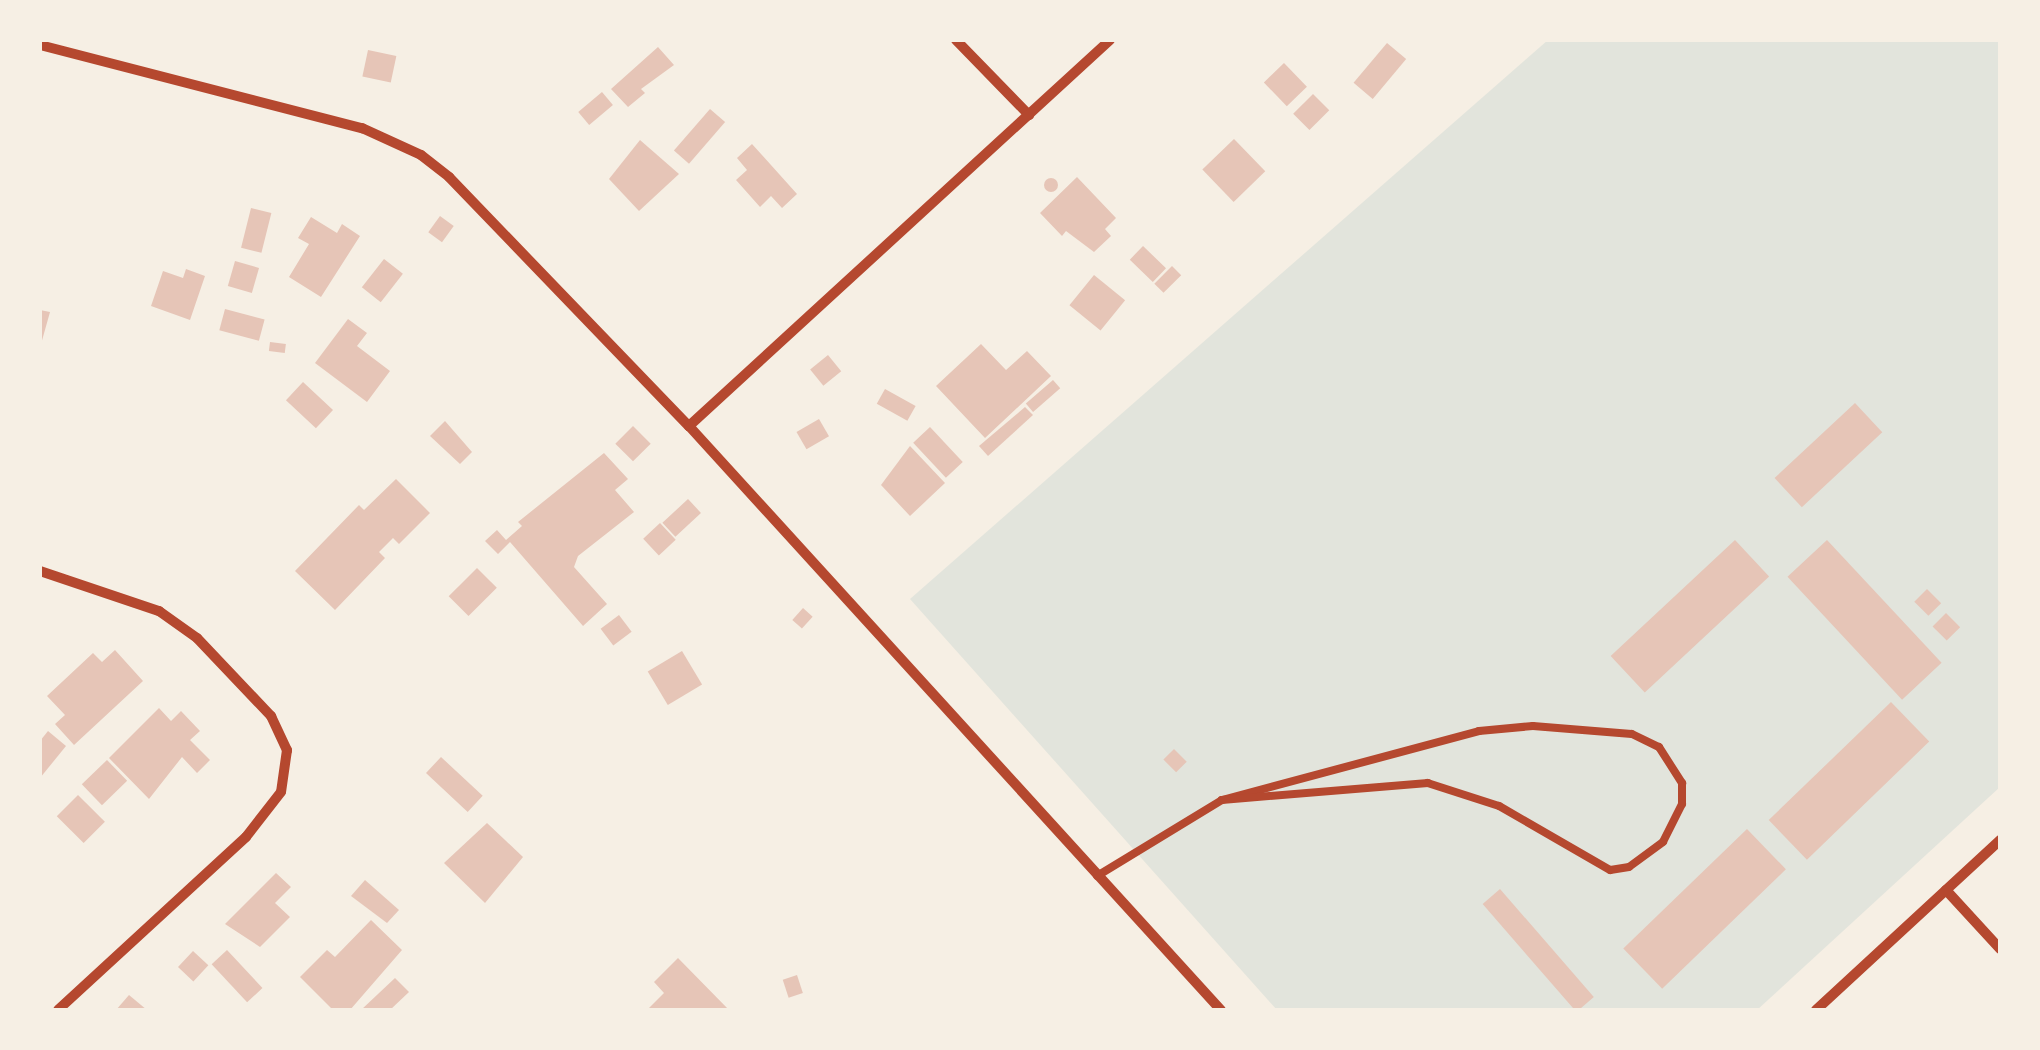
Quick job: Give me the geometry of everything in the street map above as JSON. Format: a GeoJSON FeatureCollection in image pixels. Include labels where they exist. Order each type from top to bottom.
{"type":"FeatureCollection","features":[{"type":"Feature","properties":{"kind":"street"},"geometry":{"type":"LineString","coordinates":[[956,40],[1029,114]]}},
{"type":"Feature","properties":{"kind":"street"},"geometry":{"type":"LineString","coordinates":[[689,426],[1110,40]]}},
{"type":"Feature","properties":{"kind":"street"},"geometry":{"type":"LineString","coordinates":[[40,45],[362,128],[421,155],[483,208],[689,426],[1221,1010]]}},
{"type":"Feature","properties":{"kind":"street"},"geometry":{"type":"LineString","coordinates":[[40,571],[159,610],[232,670],[271,716],[288,750],[282,792],[246,837],[58,1010]]}},
{"type":"Feature","properties":{"kind":"street"},"geometry":{"type":"LineString","coordinates":[[1816,1010],[2000,840]]}},
{"type":"Feature","properties":{"kind":"street"},"geometry":{"type":"LineString","coordinates":[[1946,890],[2000,949]]}},
{"type":"Feature","properties":{"kind":"lane"},"geometry":{"type":"LineString","coordinates":[[1097,876],[1222,800],[1479,731],[1533,726],[1632,734],[1659,747],[1682,783],[1682,804],[1663,842],[1629,866],[1610,870],[1499,806],[1428,783],[1222,800]]}},
{"type":"Feature","properties":{"kind":"shaded area"},"geometry":{"type":"Polygon","coordinates":[[[1548,40],[2000,40],[2000,787],[1757,1010],[1277,1010],[910,599],[1548,40]]]}},
{"type":"Feature","properties":{"kind":"building"},"geometry":{"type":"Polygon","coordinates":[[[1387,43],[1406,59],[1373,99],[1354,83],[1387,43]]]}},
{"type":"Feature","properties":{"kind":"building"},"geometry":{"type":"Polygon","coordinates":[[[658,47],[674,65],[641,89],[645,93],[628,107],[611,89],[658,47]]]}},
{"type":"Feature","properties":{"kind":"building"},"geometry":{"type":"Polygon","coordinates":[[[368,50],[396,56],[391,82],[362,76],[368,50]]]}},
{"type":"Feature","properties":{"kind":"building"},"geometry":{"type":"Polygon","coordinates":[[[1284,63],[1307,87],[1287,106],[1264,82],[1284,63]]]}},
{"type":"Feature","properties":{"kind":"building"},"geometry":{"type":"Polygon","coordinates":[[[602,92],[613,105],[589,125],[578,112],[602,92]]]}},
{"type":"Feature","properties":{"kind":"building"},"geometry":{"type":"Polygon","coordinates":[[[1313,94],[1329,110],[1309,130],[1293,114],[1313,94]]]}},
{"type":"Feature","properties":{"kind":"building"},"geometry":{"type":"Polygon","coordinates":[[[710,109],[725,122],[689,164],[674,151],[710,109]]]}},
{"type":"Feature","properties":{"kind":"building"},"geometry":{"type":"Polygon","coordinates":[[[1234,139],[1265,171],[1234,202],[1202,170],[1234,139]]]}},
{"type":"Feature","properties":{"kind":"building"},"geometry":{"type":"Polygon","coordinates":[[[640,140],[679,174],[639,211],[609,179],[640,140]]]}},
{"type":"Feature","properties":{"kind":"building"},"geometry":{"type":"Polygon","coordinates":[[[752,144],[797,194],[782,208],[771,196],[760,207],[736,180],[747,170],[737,158],[752,144]]]}},
{"type":"Feature","properties":{"kind":"building"},"geometry":{"type":"Polygon","coordinates":[[[1077,177],[1116,218],[1105,229],[1111,236],[1094,252],[1066,231],[1062,236],[1040,213],[1077,177]]]}},
{"type":"Feature","properties":{"kind":"building"},"geometry":{"type":"Polygon","coordinates":[[[1051,178],[1058,185],[1051,192],[1044,185],[1051,178]]]}},
{"type":"Feature","properties":{"kind":"building"},"geometry":{"type":"Polygon","coordinates":[[[251,208],[271,213],[261,253],[241,248],[251,208]]]}},
{"type":"Feature","properties":{"kind":"building"},"geometry":{"type":"Polygon","coordinates":[[[440,216],[454,226],[442,242],[428,232],[440,216]]]}},
{"type":"Feature","properties":{"kind":"building"},"geometry":{"type":"Polygon","coordinates":[[[311,217],[337,233],[342,224],[360,236],[321,297],[289,277],[309,244],[298,238],[311,217]]]}},
{"type":"Feature","properties":{"kind":"building"},"geometry":{"type":"Polygon","coordinates":[[[1143,246],[1166,268],[1153,282],[1130,260],[1143,246]]]}},
{"type":"Feature","properties":{"kind":"building"},"geometry":{"type":"Polygon","coordinates":[[[384,259],[403,274],[381,302],[362,287],[384,259]]]}},
{"type":"Feature","properties":{"kind":"building"},"geometry":{"type":"Polygon","coordinates":[[[235,261],[259,268],[252,293],[228,286],[235,261]]]}},
{"type":"Feature","properties":{"kind":"building"},"geometry":{"type":"Polygon","coordinates":[[[1172,266],[1181,275],[1164,293],[1154,284],[1172,266]]]}},
{"type":"Feature","properties":{"kind":"building"},"geometry":{"type":"Polygon","coordinates":[[[186,269],[205,276],[190,320],[151,306],[163,271],[183,278],[186,269]]]}},
{"type":"Feature","properties":{"kind":"building"},"geometry":{"type":"Polygon","coordinates":[[[1094,275],[1125,300],[1101,330],[1069,305],[1094,275]]]}},
{"type":"Feature","properties":{"kind":"building"},"geometry":{"type":"Polygon","coordinates":[[[225,309],[265,320],[259,341],[219,330],[225,309]]]}},
{"type":"Feature","properties":{"kind":"building"},"geometry":{"type":"Polygon","coordinates":[[[40,310],[50,312],[41,344],[40,344],[40,310]]]}},
{"type":"Feature","properties":{"kind":"building"},"geometry":{"type":"Polygon","coordinates":[[[348,319],[367,333],[357,346],[390,371],[367,402],[315,363],[348,319]]]}},
{"type":"Feature","properties":{"kind":"building"},"geometry":{"type":"Polygon","coordinates":[[[270,342],[286,344],[285,353],[269,351],[270,342]]]}},
{"type":"Feature","properties":{"kind":"building"},"geometry":{"type":"Polygon","coordinates":[[[981,344],[1006,370],[1027,351],[1051,376],[985,438],[936,386],[981,344]]]}},
{"type":"Feature","properties":{"kind":"building"},"geometry":{"type":"Polygon","coordinates":[[[828,355],[841,371],[823,386],[810,369],[828,355]]]}},
{"type":"Feature","properties":{"kind":"building"},"geometry":{"type":"Polygon","coordinates":[[[1053,380],[1060,388],[1033,412],[1026,404],[1053,380]]]}},
{"type":"Feature","properties":{"kind":"building"},"geometry":{"type":"Polygon","coordinates":[[[303,382],[333,410],[316,428],[286,400],[303,382]]]}},
{"type":"Feature","properties":{"kind":"building"},"geometry":{"type":"Polygon","coordinates":[[[885,389],[916,406],[907,421],[877,404],[885,389]]]}},
{"type":"Feature","properties":{"kind":"building"},"geometry":{"type":"Polygon","coordinates":[[[1855,403],[1882,432],[1802,507],[1775,478],[1855,403]]]}},
{"type":"Feature","properties":{"kind":"building"},"geometry":{"type":"Polygon","coordinates":[[[1025,407],[1033,415],[988,456],[979,446],[1025,407]]]}},
{"type":"Feature","properties":{"kind":"building"},"geometry":{"type":"Polygon","coordinates":[[[819,419],[829,436],[806,449],[796,432],[819,419]]]}},
{"type":"Feature","properties":{"kind":"building"},"geometry":{"type":"Polygon","coordinates":[[[445,421],[472,452],[460,464],[430,436],[445,421]]]}},
{"type":"Feature","properties":{"kind":"building"},"geometry":{"type":"Polygon","coordinates":[[[633,426],[651,444],[633,461],[615,444],[633,426]]]}},
{"type":"Feature","properties":{"kind":"building"},"geometry":{"type":"Polygon","coordinates":[[[930,427],[963,462],[946,478],[913,443],[930,427]]]}},
{"type":"Feature","properties":{"kind":"building"},"geometry":{"type":"Polygon","coordinates":[[[910,446],[945,483],[910,516],[881,485],[910,446]]]}},
{"type":"Feature","properties":{"kind":"building"},"geometry":{"type":"Polygon","coordinates":[[[604,453],[628,479],[615,490],[634,512],[578,556],[574,567],[607,604],[583,626],[510,542],[498,554],[485,541],[497,530],[506,540],[522,526],[518,522],[604,453]]]}},
{"type":"Feature","properties":{"kind":"building"},"geometry":{"type":"Polygon","coordinates":[[[396,479],[430,513],[399,544],[393,538],[379,552],[385,558],[335,610],[295,571],[359,505],[364,510],[396,479]]]}},
{"type":"Feature","properties":{"kind":"building"},"geometry":{"type":"Polygon","coordinates":[[[688,499],[701,513],[675,537],[662,523],[688,499]]]}},
{"type":"Feature","properties":{"kind":"building"},"geometry":{"type":"Polygon","coordinates":[[[660,523],[676,540],[659,556],[643,539],[660,523]]]}},
{"type":"Feature","properties":{"kind":"building"},"geometry":{"type":"Polygon","coordinates":[[[1735,540],[1769,577],[1645,693],[1611,656],[1735,540]]]}},
{"type":"Feature","properties":{"kind":"building"},"geometry":{"type":"Polygon","coordinates":[[[1827,540],[1942,663],[1902,700],[1788,577],[1827,540]]]}},
{"type":"Feature","properties":{"kind":"building"},"geometry":{"type":"Polygon","coordinates":[[[477,568],[497,588],[469,616],[449,596],[477,568]]]}},
{"type":"Feature","properties":{"kind":"building"},"geometry":{"type":"Polygon","coordinates":[[[1927,589],[1941,603],[1928,616],[1914,602],[1927,589]]]}},
{"type":"Feature","properties":{"kind":"building"},"geometry":{"type":"Polygon","coordinates":[[[803,608],[813,617],[802,629],[792,620],[803,608]]]}},
{"type":"Feature","properties":{"kind":"building"},"geometry":{"type":"Polygon","coordinates":[[[1946,613],[1960,627],[1947,641],[1933,626],[1946,613]]]}},
{"type":"Feature","properties":{"kind":"building"},"geometry":{"type":"Polygon","coordinates":[[[619,615],[632,632],[613,646],[601,629],[619,615]]]}},
{"type":"Feature","properties":{"kind":"building"},"geometry":{"type":"Polygon","coordinates":[[[115,650],[143,681],[74,745],[55,724],[65,715],[47,696],[93,653],[102,662],[115,650]]]}},
{"type":"Feature","properties":{"kind":"building"},"geometry":{"type":"Polygon","coordinates":[[[682,651],[702,684],[668,705],[648,672],[682,651]]]}},
{"type":"Feature","properties":{"kind":"building"},"geometry":{"type":"Polygon","coordinates":[[[1891,702],[1929,742],[1807,860],[1769,820],[1891,702]]]}},
{"type":"Feature","properties":{"kind":"building"},"geometry":{"type":"Polygon","coordinates":[[[159,708],[171,721],[181,711],[200,731],[190,740],[210,760],[197,773],[182,757],[149,799],[109,758],[159,708]]]}},
{"type":"Feature","properties":{"kind":"building"},"geometry":{"type":"Polygon","coordinates":[[[48,731],[66,746],[40,778],[40,741],[48,731]]]}},
{"type":"Feature","properties":{"kind":"building"},"geometry":{"type":"Polygon","coordinates":[[[1174,749],[1187,762],[1176,772],[1163,760],[1174,749]]]}},
{"type":"Feature","properties":{"kind":"building"},"geometry":{"type":"Polygon","coordinates":[[[441,757],[483,796],[468,812],[426,773],[441,757]]]}},
{"type":"Feature","properties":{"kind":"building"},"geometry":{"type":"Polygon","coordinates":[[[107,760],[127,781],[102,805],[82,784],[107,760]]]}},
{"type":"Feature","properties":{"kind":"building"},"geometry":{"type":"Polygon","coordinates":[[[78,795],[105,822],[84,843],[57,816],[78,795]]]}},
{"type":"Feature","properties":{"kind":"building"},"geometry":{"type":"Polygon","coordinates":[[[487,823],[523,857],[485,903],[444,863],[487,823]]]}},
{"type":"Feature","properties":{"kind":"building"},"geometry":{"type":"Polygon","coordinates":[[[1747,829],[1786,869],[1662,989],[1623,948],[1747,829]]]}},
{"type":"Feature","properties":{"kind":"building"},"geometry":{"type":"Polygon","coordinates":[[[276,873],[291,887],[275,903],[290,917],[260,947],[225,924],[276,873]]]}},
{"type":"Feature","properties":{"kind":"building"},"geometry":{"type":"Polygon","coordinates":[[[365,880],[399,910],[387,923],[351,896],[365,880]]]}},
{"type":"Feature","properties":{"kind":"building"},"geometry":{"type":"Polygon","coordinates":[[[1500,889],[1594,997],[1575,1010],[1483,904],[1500,889]]]}},
{"type":"Feature","properties":{"kind":"building"},"geometry":{"type":"Polygon","coordinates":[[[371,920],[402,950],[350,1010],[333,1010],[300,977],[327,950],[335,957],[371,920]]]}},
{"type":"Feature","properties":{"kind":"building"},"geometry":{"type":"Polygon","coordinates":[[[227,950],[262,988],[247,1002],[212,964],[227,950]]]}},
{"type":"Feature","properties":{"kind":"building"},"geometry":{"type":"Polygon","coordinates":[[[193,951],[208,965],[193,981],[178,967],[193,951]]]}},
{"type":"Feature","properties":{"kind":"building"},"geometry":{"type":"Polygon","coordinates":[[[678,958],[729,1010],[647,1010],[664,993],[654,982],[678,958]]]}},
{"type":"Feature","properties":{"kind":"building"},"geometry":{"type":"Polygon","coordinates":[[[797,975],[803,993],[789,998],[783,980],[797,975]]]}},
{"type":"Feature","properties":{"kind":"building"},"geometry":{"type":"Polygon","coordinates":[[[395,978],[409,992],[390,1010],[361,1010],[395,978]]]}},
{"type":"Feature","properties":{"kind":"building"},"geometry":{"type":"Polygon","coordinates":[[[129,995],[147,1010],[116,1010],[129,995]]]}}]}
